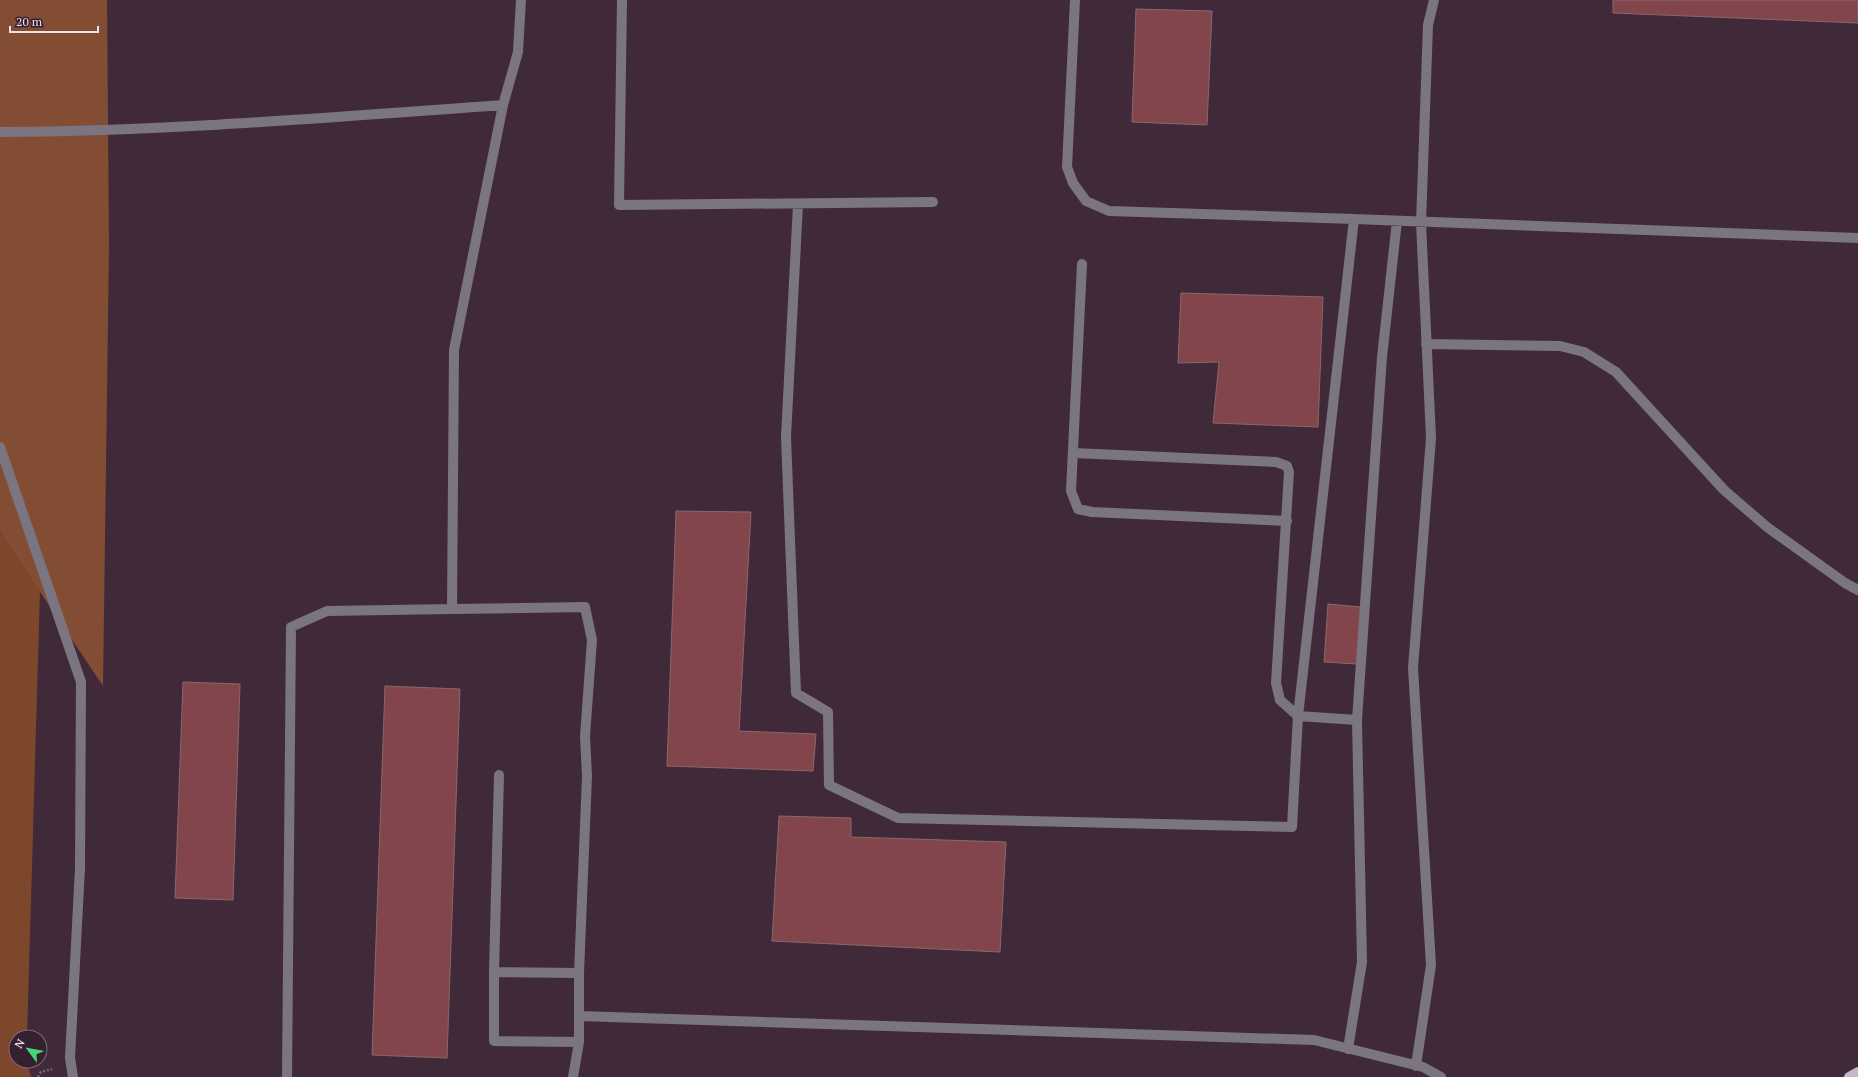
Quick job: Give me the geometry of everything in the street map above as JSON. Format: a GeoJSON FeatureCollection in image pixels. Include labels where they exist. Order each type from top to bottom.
{"type":"FeatureCollection","features":[{"type":"Feature","properties":{"kind":"main road"},"geometry":{"type":"LineString","coordinates":[[1849,1077],[1858,1072]]}},
{"type":"Feature","properties":{"kind":"street"},"geometry":{"type":"LineString","coordinates":[[452,609],[454,350],[503,105],[518,52],[521,0]]}},
{"type":"Feature","properties":{"kind":"street"},"geometry":{"type":"LineString","coordinates":[[622,0],[619,205],[933,202]]}},
{"type":"Feature","properties":{"kind":"street"},"geometry":{"type":"LineString","coordinates":[[1075,0],[1067,167],[1073,183],[1086,200],[1109,211],[1858,238]]}},
{"type":"Feature","properties":{"kind":"street"},"geometry":{"type":"LineString","coordinates":[[1416,1066],[1431,965],[1413,668],[1430,438],[1421,223],[1428,25],[1434,0]]}},
{"type":"Feature","properties":{"kind":"street"},"geometry":{"type":"LineString","coordinates":[[0,132],[60,132],[254,122],[503,105]]}},
{"type":"Feature","properties":{"kind":"street"},"geometry":{"type":"LineString","coordinates":[[798,204],[786,437],[796,693],[828,712],[829,785],[898,818],[1292,826],[1298,716],[1354,219]]}},
{"type":"Feature","properties":{"kind":"street"},"geometry":{"type":"LineString","coordinates":[[1348,1049],[1362,962],[1357,720],[1382,357],[1397,221]]}},
{"type":"Feature","properties":{"kind":"street"},"geometry":{"type":"LineString","coordinates":[[1082,264],[1071,491],[1078,509],[1092,512],[1287,521]]}},
{"type":"Feature","properties":{"kind":"street"},"geometry":{"type":"LineString","coordinates":[[1426,344],[1560,346],[1584,352],[1616,372],[1724,490],[1767,527],[1845,583],[1858,590]]}},
{"type":"Feature","properties":{"kind":"street"},"geometry":{"type":"LineString","coordinates":[[0,447],[81,682],[80,868],[70,1058],[73,1077]]}},
{"type":"Feature","properties":{"kind":"street"},"geometry":{"type":"LineString","coordinates":[[1072,453],[1282,463],[1287,466],[1289,472],[1287,521],[1276,683],[1280,700],[1298,716],[1357,720]]}},
{"type":"Feature","properties":{"kind":"street"},"geometry":{"type":"LineString","coordinates":[[287,1077],[291,627],[327,611],[585,607],[592,640],[585,736],[587,776],[579,973],[579,1042],[573,1077]]}},
{"type":"Feature","properties":{"kind":"street"},"geometry":{"type":"LineString","coordinates":[[499,775],[494,972],[494,1041],[579,1042]]}},
{"type":"Feature","properties":{"kind":"street"},"geometry":{"type":"LineString","coordinates":[[494,972],[579,973]]}},
{"type":"Feature","properties":{"kind":"street"},"geometry":{"type":"LineString","coordinates":[[579,1016],[1314,1040],[1423,1067],[1441,1077]]}},
{"type":"Feature","properties":{"kind":"shaded area"},"geometry":{"type":"Polygon","coordinates":[[[0,0],[107,0],[109,246],[103,686],[0,532],[0,0]]]}},
{"type":"Feature","properties":{"kind":"shaded area"},"geometry":{"type":"Polygon","coordinates":[[[0,532],[40,591],[27,1029],[8,1029],[8,1069],[28,1069],[31,1077],[0,1077],[0,532]]]}},
{"type":"Feature","properties":{"kind":"building"},"geometry":{"type":"Polygon","coordinates":[[[1613,0],[1858,0],[1858,23],[1613,13],[1613,0]]]}},
{"type":"Feature","properties":{"kind":"building"},"geometry":{"type":"Polygon","coordinates":[[[1136,9],[1212,11],[1207,125],[1132,122],[1136,9]]]}},
{"type":"Feature","properties":{"kind":"building"},"geometry":{"type":"Polygon","coordinates":[[[1181,293],[1323,297],[1318,427],[1213,423],[1219,362],[1178,363],[1181,293]]]}},
{"type":"Feature","properties":{"kind":"building"},"geometry":{"type":"Polygon","coordinates":[[[676,511],[751,512],[739,731],[816,734],[813,771],[667,766],[676,511]]]}},
{"type":"Feature","properties":{"kind":"building"},"geometry":{"type":"Polygon","coordinates":[[[1328,604],[1361,607],[1357,664],[1324,662],[1328,604]]]}},
{"type":"Feature","properties":{"kind":"building"},"geometry":{"type":"Polygon","coordinates":[[[183,682],[240,684],[233,900],[175,898],[183,682]]]}},
{"type":"Feature","properties":{"kind":"building"},"geometry":{"type":"Polygon","coordinates":[[[385,686],[460,689],[447,1058],[372,1055],[385,686]]]}},
{"type":"Feature","properties":{"kind":"building"},"geometry":{"type":"Polygon","coordinates":[[[779,816],[851,818],[851,837],[1006,842],[1000,952],[772,941],[779,816]]]}}]}
